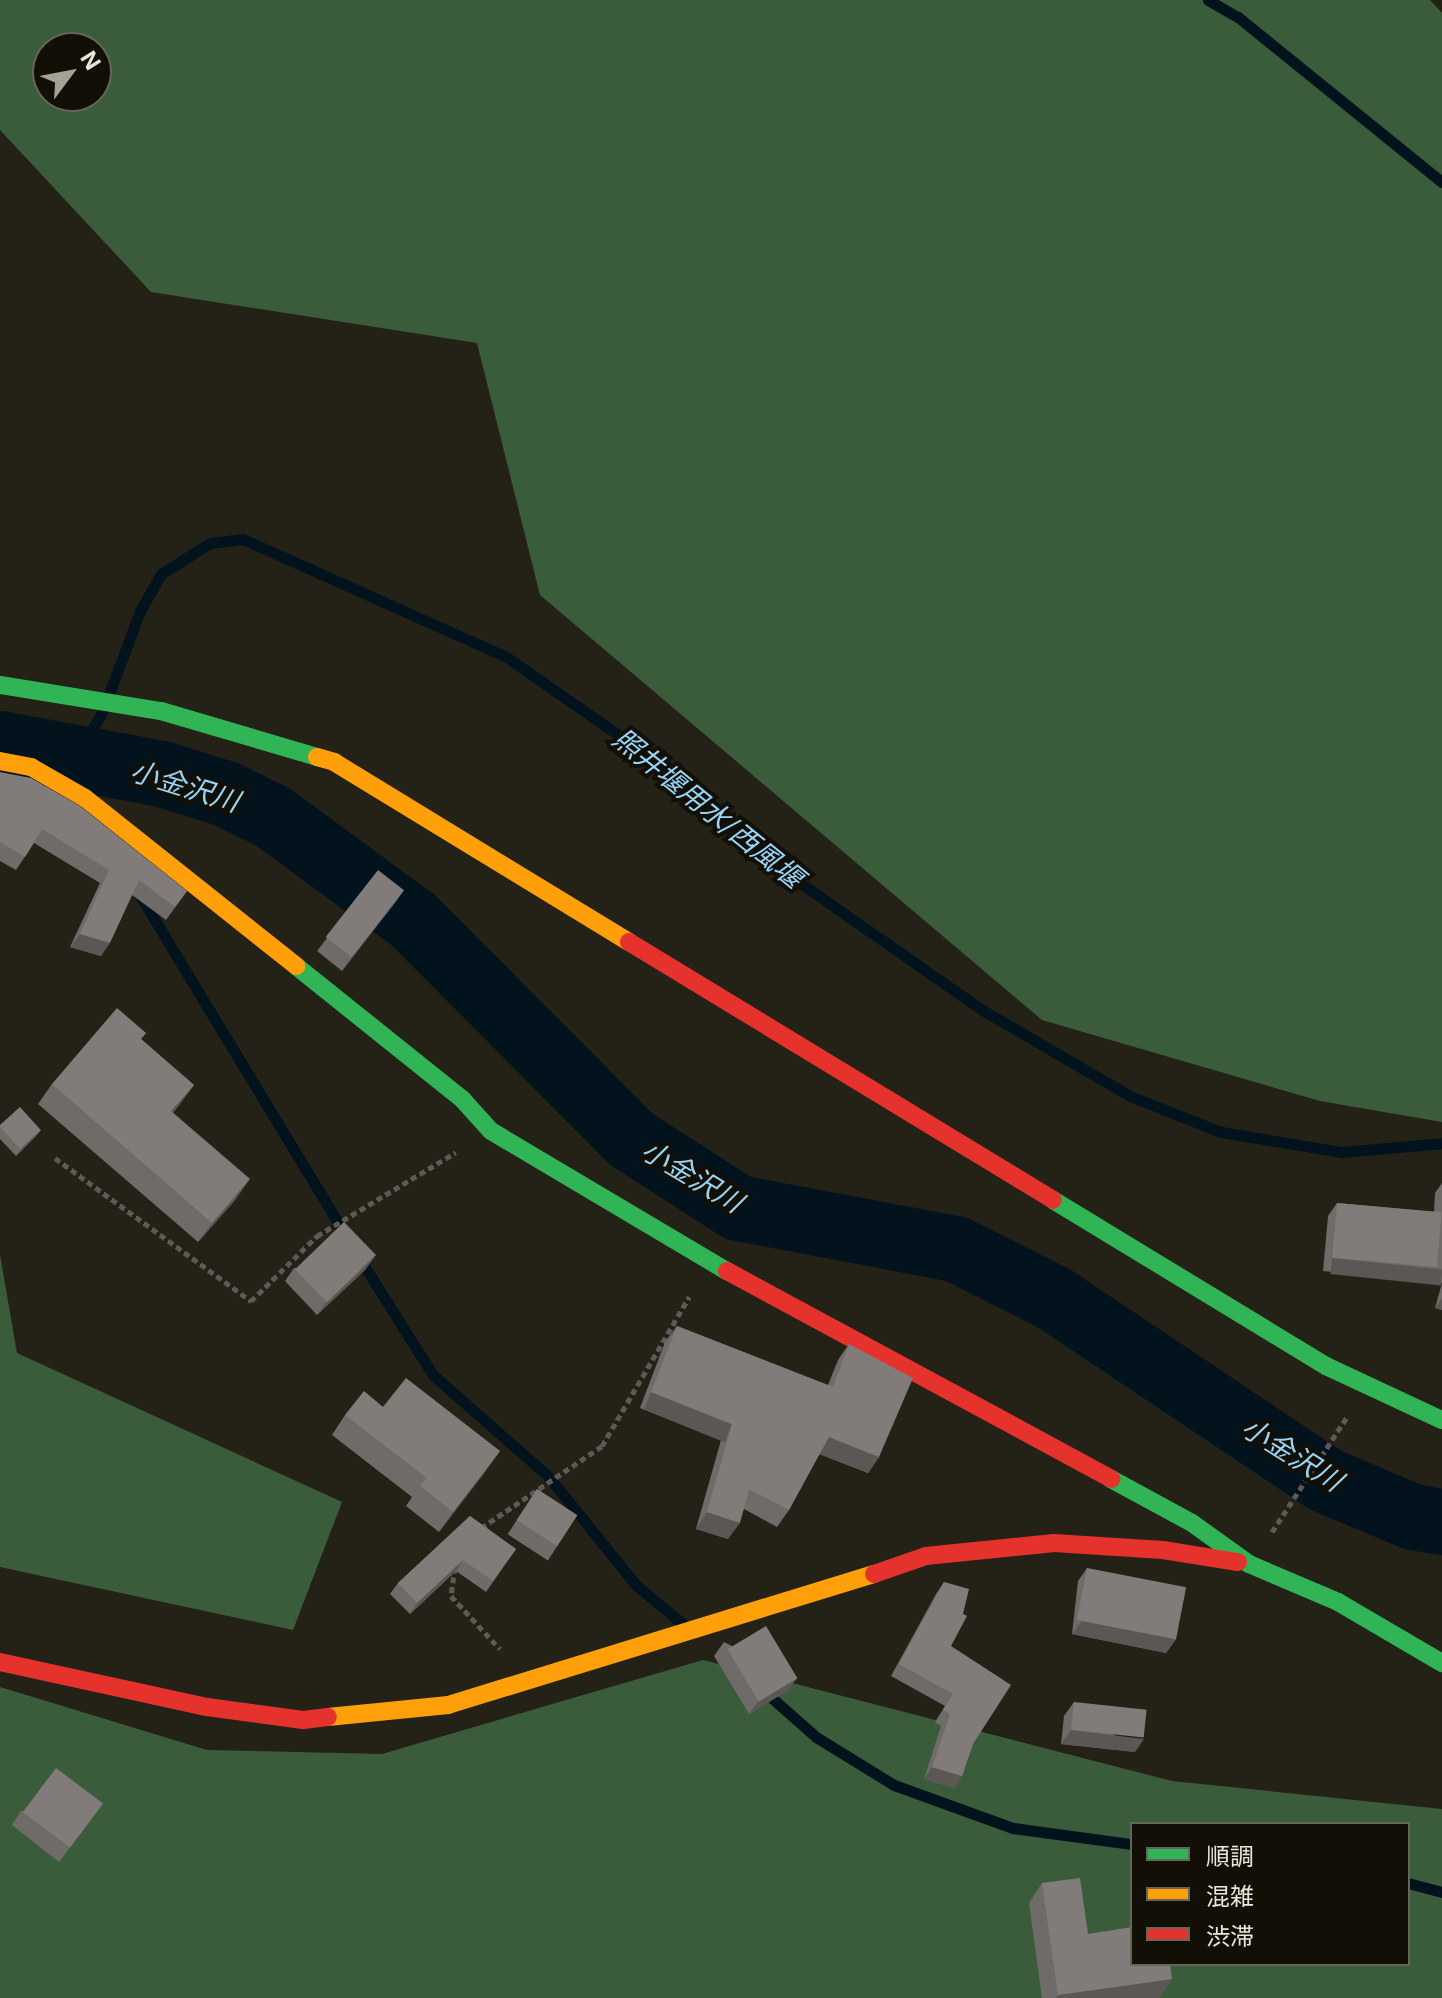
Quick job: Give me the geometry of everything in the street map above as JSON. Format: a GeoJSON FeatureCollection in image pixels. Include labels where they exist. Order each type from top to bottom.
{"type":"FeatureCollection","features":[{"type":"Feature","properties":{"kind":"street"},"geometry":{"type":"LineString","coordinates":[[0,685],[161,711],[334,762],[1326,1366],[1442,1420]]}},
{"type":"Feature","properties":{"kind":"street"},"geometry":{"type":"LineString","coordinates":[[0,761],[31,767],[85,798],[463,1100],[491,1131],[709,1262],[1192,1523],[1249,1564],[1338,1602],[1442,1663]]}},
{"type":"Feature","properties":{"kind":"street"},"geometry":{"type":"LineString","coordinates":[[0,1662],[207,1707],[303,1720],[448,1705],[758,1613],[926,1556],[1054,1543],[1163,1550],[1249,1564]]}},
{"type":"Feature","properties":{"kind":"path"},"geometry":{"type":"LineString","coordinates":[[55,1158],[251,1301],[317,1236],[491,1131]]}},
{"type":"Feature","properties":{"kind":"path"},"geometry":{"type":"LineString","coordinates":[[469,1538],[602,1446],[709,1262]]}},
{"type":"Feature","properties":{"kind":"path"},"geometry":{"type":"LineString","coordinates":[[1292,1501],[1339,1429]]}},
{"type":"Feature","properties":{"kind":"path"},"geometry":{"type":"LineString","coordinates":[[456,1558],[451,1596],[486,1639],[538,1677]]}},
{"type":"Feature","properties":{"kind":"green space"},"geometry":{"type":"Polygon","coordinates":[[[0,0],[1430,0],[1442,13],[1442,1122],[1320,1101],[1042,1020],[540,595],[477,343],[151,292],[0,130],[0,0]]]}},
{"type":"Feature","properties":{"kind":"green space"},"geometry":{"type":"Polygon","coordinates":[[[0,1255],[17,1353],[342,1502],[293,1630],[0,1567],[0,1255]]]}},
{"type":"Feature","properties":{"kind":"green space"},"geometry":{"type":"Polygon","coordinates":[[[703,1660],[1172,1781],[1442,1809],[1442,1998],[0,1998],[0,1687],[207,1750],[382,1754],[703,1660]]]}},
{"type":"Feature","properties":{"kind":"building"},"geometry":{"type":"Polygon","coordinates":[[[0,772],[31,778],[80,806],[187,891],[175,907],[139,880],[110,943],[80,934],[109,870],[42,829],[25,857],[0,842],[0,772]]]}},
{"type":"Feature","properties":{"kind":"building"},"geometry":{"type":"Polygon","coordinates":[[[378,870],[404,890],[352,957],[326,937],[378,870]]]}},
{"type":"Feature","properties":{"kind":"building"},"geometry":{"type":"Polygon","coordinates":[[[117,1008],[146,1033],[141,1039],[194,1085],[171,1111],[250,1179],[212,1223],[52,1084],[117,1008]]]}},
{"type":"Feature","properties":{"kind":"building"},"geometry":{"type":"Polygon","coordinates":[[[20,1107],[41,1130],[20,1149],[0,1125],[20,1107]]]}},
{"type":"Feature","properties":{"kind":"building"},"geometry":{"type":"Polygon","coordinates":[[[1337,1203],[1442,1212],[1437,1267],[1332,1258],[1337,1203]]]}},
{"type":"Feature","properties":{"kind":"building"},"geometry":{"type":"Polygon","coordinates":[[[344,1222],[376,1255],[327,1302],[295,1269],[344,1222]]]}},
{"type":"Feature","properties":{"kind":"building"},"geometry":{"type":"Polygon","coordinates":[[[677,1326],[833,1387],[849,1344],[913,1378],[879,1457],[829,1437],[789,1510],[749,1489],[740,1523],[707,1512],[732,1424],[651,1392],[677,1326]]]}},
{"type":"Feature","properties":{"kind":"building"},"geometry":{"type":"Polygon","coordinates":[[[406,1378],[500,1451],[453,1512],[420,1486],[427,1478],[345,1415],[364,1391],[383,1407],[406,1378]]]}},
{"type":"Feature","properties":{"kind":"building"},"geometry":{"type":"Polygon","coordinates":[[[537,1489],[577,1515],[557,1546],[517,1520],[537,1489]]]}},
{"type":"Feature","properties":{"kind":"building"},"geometry":{"type":"Polygon","coordinates":[[[470,1516],[516,1549],[493,1581],[463,1560],[417,1603],[398,1583],[470,1516]]]}},
{"type":"Feature","properties":{"kind":"building"},"geometry":{"type":"Polygon","coordinates":[[[1087,1568],[1186,1587],[1176,1639],[1077,1620],[1087,1568]]]}},
{"type":"Feature","properties":{"kind":"building"},"geometry":{"type":"Polygon","coordinates":[[[944,1582],[969,1589],[963,1614],[967,1616],[951,1646],[1011,1685],[973,1744],[962,1776],[932,1767],[950,1714],[943,1710],[953,1694],[899,1664],[944,1582]]]}},
{"type":"Feature","properties":{"kind":"building"},"geometry":{"type":"Polygon","coordinates":[[[766,1626],[797,1678],[759,1701],[727,1649],[766,1626]]]}},
{"type":"Feature","properties":{"kind":"building"},"geometry":{"type":"Polygon","coordinates":[[[1074,1702],[1147,1710],[1144,1737],[1071,1730],[1074,1702]]]}},
{"type":"Feature","properties":{"kind":"building"},"geometry":{"type":"Polygon","coordinates":[[[56,1768],[103,1804],[70,1847],[23,1812],[56,1768]]]}},
{"type":"Feature","properties":{"kind":"building"},"geometry":{"type":"Polygon","coordinates":[[[1080,1878],[1088,1934],[1130,1927],[1130,1966],[1170,1966],[1172,1979],[1058,1995],[1042,1883],[1080,1878]]]}},
{"type":"Feature","properties":{"kind":"waterway","name":"照井堰用水/西風堰"},"geometry":{"type":"LineString","coordinates":[[1208,0],[1238,17],[1442,182]]}},
{"type":"Feature","properties":{"kind":"waterway","name":"照井堰用水/西風堰"},"geometry":{"type":"LineString","coordinates":[[109,694],[140,611],[161,574],[210,543],[243,539],[505,656],[663,766],[750,848],[984,1011],[1130,1096],[1221,1132],[1342,1152],[1442,1143]]}},
{"type":"Feature","properties":{"kind":"waterway","name":"照井堰用水/西風堰"},"geometry":{"type":"LineString","coordinates":[[94,790],[77,755],[103,711]]}},
{"type":"Feature","properties":{"kind":"waterway","name":"小金沢川"},"geometry":{"type":"LineString","coordinates":[[0,744],[162,774],[226,794],[273,817],[412,919],[631,1139],[738,1208],[956,1249],[1055,1299],[1325,1480],[1413,1517],[1442,1522]]}},
{"type":"Feature","properties":{"kind":"waterway"},"geometry":{"type":"LineString","coordinates":[[139,894],[347,1238]]}},
{"type":"Feature","properties":{"kind":"waterway"},"geometry":{"type":"LineString","coordinates":[[358,1256],[433,1375],[548,1476],[636,1585],[683,1624]]}},
{"type":"Feature","properties":{"kind":"waterway"},"geometry":{"type":"LineString","coordinates":[[764,1691],[816,1737],[894,1785],[1013,1828],[1130,1844]]}},
{"type":"Feature","properties":{"kind":"waterway"},"geometry":{"type":"LineString","coordinates":[[1410,1884],[1442,1892]]}},
{"type":"Feature","properties":{"kind":"traffic: fast"},"geometry":{"type":"LineString","coordinates":[[0,685],[161,711],[317,757]]}},
{"type":"Feature","properties":{"kind":"traffic: fast"},"geometry":{"type":"LineString","coordinates":[[296,966],[463,1100],[491,1131],[727,1271]]}},
{"type":"Feature","properties":{"kind":"traffic: fast"},"geometry":{"type":"LineString","coordinates":[[1053,1200],[1326,1366],[1442,1420]]}},
{"type":"Feature","properties":{"kind":"traffic: fast"},"geometry":{"type":"LineString","coordinates":[[1111,1479],[1192,1523],[1249,1564],[1338,1602],[1442,1663]]}},
{"type":"Feature","properties":{"kind":"traffic: slow"},"geometry":{"type":"LineString","coordinates":[[317,757],[334,762],[629,942]]}},
{"type":"Feature","properties":{"kind":"traffic: slow"},"geometry":{"type":"LineString","coordinates":[[0,761],[31,767],[85,798],[296,966]]}},
{"type":"Feature","properties":{"kind":"traffic: slow"},"geometry":{"type":"LineString","coordinates":[[328,1717],[448,1705],[874,1574]]}},
{"type":"Feature","properties":{"kind":"traffic: jam"},"geometry":{"type":"LineString","coordinates":[[629,942],[1053,1200]]}},
{"type":"Feature","properties":{"kind":"traffic: jam"},"geometry":{"type":"LineString","coordinates":[[727,1271],[1111,1479]]}},
{"type":"Feature","properties":{"kind":"traffic: jam"},"geometry":{"type":"LineString","coordinates":[[874,1574],[926,1556],[1054,1543],[1163,1550],[1238,1562]]}},
{"type":"Feature","properties":{"kind":"traffic: jam"},"geometry":{"type":"LineString","coordinates":[[0,1662],[207,1707],[303,1720],[328,1717]]}}]}
